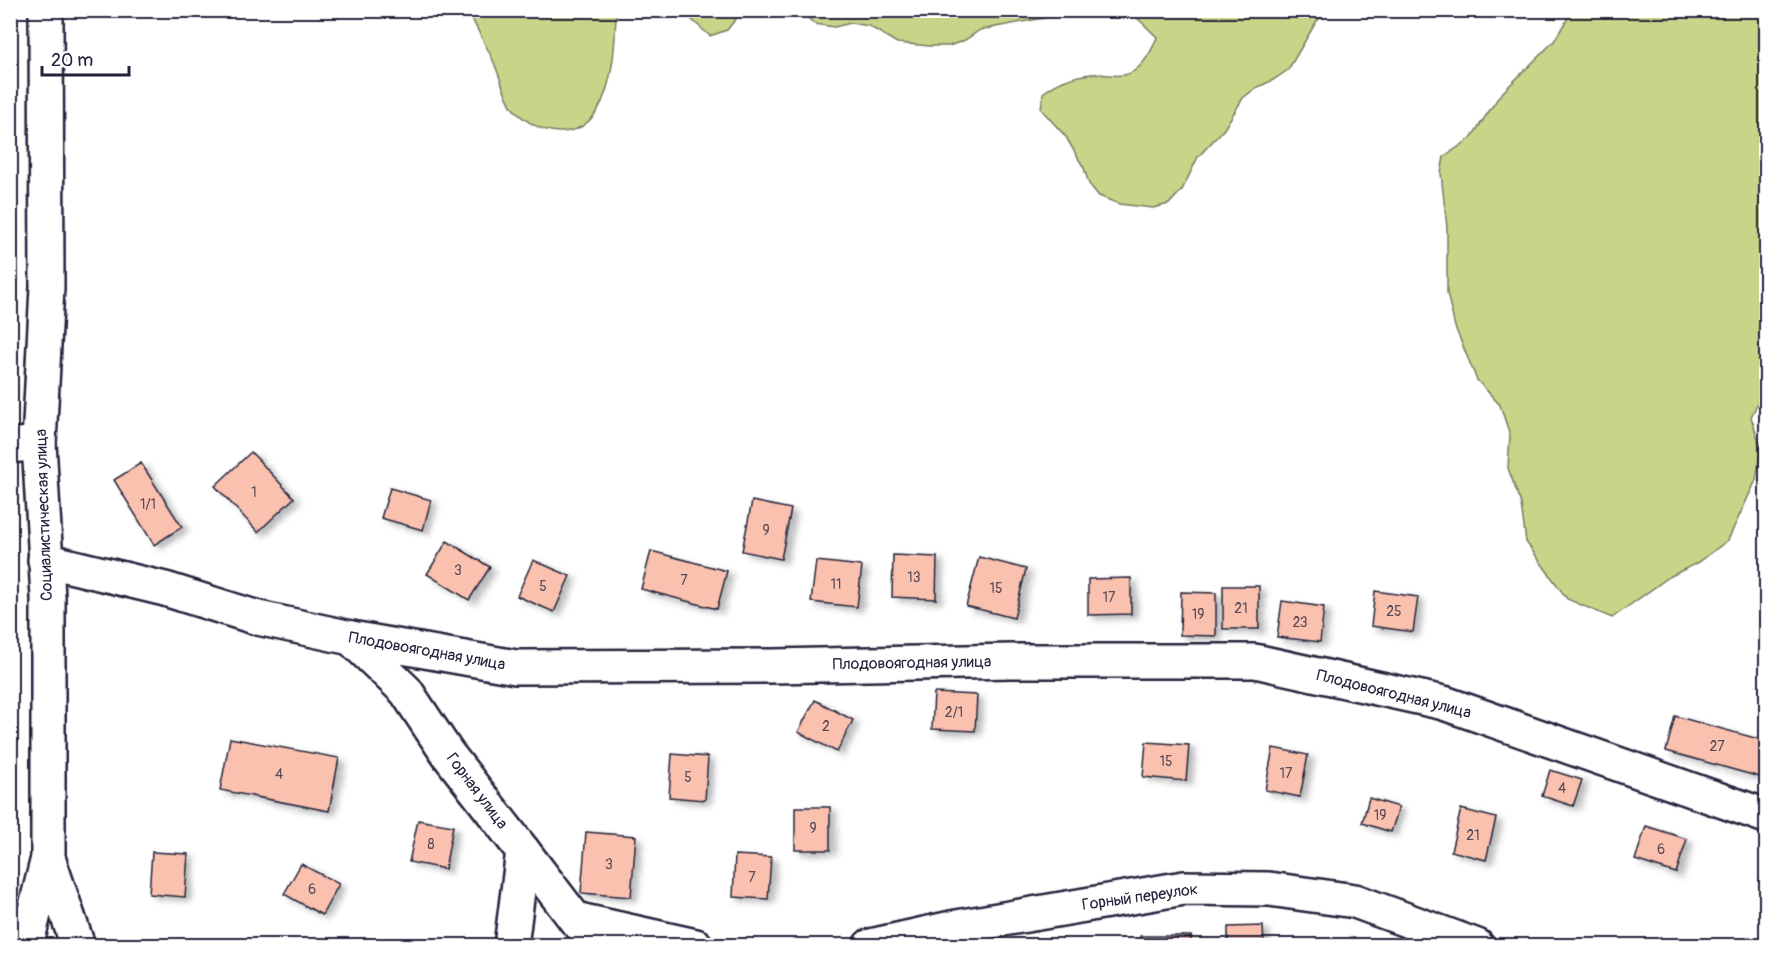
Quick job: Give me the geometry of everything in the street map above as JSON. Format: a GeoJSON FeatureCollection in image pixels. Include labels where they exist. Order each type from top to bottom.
{"type":"FeatureCollection","features":[{"type":"Feature","properties":{"kind":"street","name":"Социалистическая улица"},"geometry":{"type":"LineString","coordinates":[[26,945],[48,858],[48,597],[45,560],[25,444],[47,287],[46,10]]}},
{"type":"Feature","properties":{"kind":"street","name":"Плодовоягодная улица"},"geometry":{"type":"LineString","coordinates":[[45,560],[165,588],[258,618],[351,638],[516,667],[762,666],[1012,661],[1256,661],[1444,703],[1767,816]]}},
{"type":"Feature","properties":{"kind":"street","name":"Горная улица"},"geometry":{"type":"LineString","coordinates":[[351,638],[406,691],[447,753],[575,919],[602,945]]}},
{"type":"Feature","properties":{"kind":"street"},"geometry":{"type":"LineString","coordinates":[[511,945],[523,851]]}},
{"type":"Feature","properties":{"kind":"street"},"geometry":{"type":"LineString","coordinates":[[48,858],[78,945]]}},
{"type":"Feature","properties":{"kind":"street","name":"Горный переулок"},"geometry":{"type":"LineString","coordinates":[[870,945],[951,928],[1141,895],[1195,888],[1269,889],[1355,901],[1477,945]]}},
{"type":"Feature","properties":{"kind":"street"},"geometry":{"type":"LineString","coordinates":[[575,919],[696,945]]}},
{"type":"Feature","properties":{"kind":"green space"},"geometry":{"type":"Polygon","coordinates":[[[469,11],[616,11],[614,48],[606,90],[599,108],[587,123],[572,131],[551,131],[524,119],[512,107],[494,62],[469,11]]]}},
{"type":"Feature","properties":{"kind":"green space"},"geometry":{"type":"Polygon","coordinates":[[[682,11],[742,11],[727,30],[710,36],[682,11]]]}},
{"type":"Feature","properties":{"kind":"green space"},"geometry":{"type":"Polygon","coordinates":[[[799,11],[1081,11],[980,30],[965,40],[949,46],[930,46],[897,43],[869,26],[851,23],[834,27],[815,24],[799,11]]]}},
{"type":"Feature","properties":{"kind":"green space"},"geometry":{"type":"Polygon","coordinates":[[[1130,11],[1328,11],[1316,22],[1288,70],[1243,98],[1224,129],[1198,157],[1182,190],[1169,204],[1153,208],[1119,204],[1099,196],[1089,184],[1084,168],[1066,137],[1041,109],[1043,93],[1060,83],[1091,74],[1124,75],[1141,65],[1157,37],[1130,11]]]}},
{"type":"Feature","properties":{"kind":"green space"},"geometry":{"type":"Polygon","coordinates":[[[1572,11],[1766,11],[1766,385],[1751,417],[1761,448],[1756,480],[1728,540],[1699,562],[1669,577],[1612,618],[1567,599],[1526,542],[1521,504],[1508,468],[1510,435],[1500,405],[1477,380],[1455,327],[1447,293],[1447,228],[1441,173],[1444,157],[1471,138],[1500,95],[1554,41],[1572,11]]]}},
{"type":"Feature","properties":{"kind":"building"},"geometry":{"type":"Polygon","coordinates":[[[251,452],[294,498],[258,532],[215,486],[251,452]]]}},
{"type":"Feature","properties":{"kind":"building"},"geometry":{"type":"Polygon","coordinates":[[[141,463],[182,527],[154,545],[114,480],[141,463]]]}},
{"type":"Feature","properties":{"kind":"building"},"geometry":{"type":"Polygon","coordinates":[[[390,488],[431,500],[423,530],[381,518],[390,488]]]}},
{"type":"Feature","properties":{"kind":"building"},"geometry":{"type":"Polygon","coordinates":[[[752,501],[791,509],[781,559],[742,551],[752,501]]]}},
{"type":"Feature","properties":{"kind":"building"},"geometry":{"type":"Polygon","coordinates":[[[447,541],[490,567],[469,600],[427,574],[447,541]]]}},
{"type":"Feature","properties":{"kind":"building"},"geometry":{"type":"Polygon","coordinates":[[[651,551],[727,571],[717,609],[641,589],[651,551]]]}},
{"type":"Feature","properties":{"kind":"building"},"geometry":{"type":"Polygon","coordinates":[[[893,555],[937,557],[936,599],[892,597],[893,555]]]}},
{"type":"Feature","properties":{"kind":"building"},"geometry":{"type":"Polygon","coordinates":[[[979,557],[1026,569],[1014,618],[966,606],[979,557]]]}},
{"type":"Feature","properties":{"kind":"building"},"geometry":{"type":"Polygon","coordinates":[[[533,560],[570,576],[554,612],[517,596],[533,560]]]}},
{"type":"Feature","properties":{"kind":"building"},"geometry":{"type":"Polygon","coordinates":[[[816,561],[862,566],[857,607],[811,602],[816,561]]]}},
{"type":"Feature","properties":{"kind":"building"},"geometry":{"type":"Polygon","coordinates":[[[1131,578],[1131,614],[1088,615],[1088,579],[1131,578]]]}},
{"type":"Feature","properties":{"kind":"building"},"geometry":{"type":"Polygon","coordinates":[[[1223,586],[1259,586],[1259,629],[1223,629],[1223,586]]]}},
{"type":"Feature","properties":{"kind":"building"},"geometry":{"type":"Polygon","coordinates":[[[1375,591],[1418,597],[1413,632],[1371,626],[1375,591]]]}},
{"type":"Feature","properties":{"kind":"building"},"geometry":{"type":"Polygon","coordinates":[[[1181,592],[1216,593],[1216,636],[1180,635],[1181,592]]]}},
{"type":"Feature","properties":{"kind":"building"},"geometry":{"type":"Polygon","coordinates":[[[1282,601],[1324,607],[1320,642],[1277,637],[1282,601]]]}},
{"type":"Feature","properties":{"kind":"building"},"geometry":{"type":"Polygon","coordinates":[[[934,693],[977,695],[975,731],[932,729],[934,693]]]}},
{"type":"Feature","properties":{"kind":"building"},"geometry":{"type":"Polygon","coordinates":[[[815,700],[853,720],[837,752],[798,732],[815,700]]]}},
{"type":"Feature","properties":{"kind":"building"},"geometry":{"type":"Polygon","coordinates":[[[1675,716],[1766,741],[1766,752],[1760,777],[1666,751],[1675,716]]]}},
{"type":"Feature","properties":{"kind":"building"},"geometry":{"type":"Polygon","coordinates":[[[230,738],[339,758],[329,811],[220,790],[230,738]]]}},
{"type":"Feature","properties":{"kind":"building"},"geometry":{"type":"Polygon","coordinates":[[[1146,742],[1189,745],[1186,781],[1143,777],[1146,742]]]}},
{"type":"Feature","properties":{"kind":"building"},"geometry":{"type":"Polygon","coordinates":[[[1273,748],[1308,755],[1300,797],[1265,790],[1273,748]]]}},
{"type":"Feature","properties":{"kind":"building"},"geometry":{"type":"Polygon","coordinates":[[[672,754],[708,757],[705,800],[669,797],[672,754]]]}},
{"type":"Feature","properties":{"kind":"building"},"geometry":{"type":"Polygon","coordinates":[[[1550,770],[1582,780],[1573,806],[1542,796],[1550,770]]]}},
{"type":"Feature","properties":{"kind":"building"},"geometry":{"type":"Polygon","coordinates":[[[1369,798],[1399,807],[1391,832],[1362,823],[1369,798]]]}},
{"type":"Feature","properties":{"kind":"building"},"geometry":{"type":"Polygon","coordinates":[[[795,807],[830,807],[830,850],[795,850],[795,807]]]}},
{"type":"Feature","properties":{"kind":"building"},"geometry":{"type":"Polygon","coordinates":[[[1461,809],[1496,818],[1486,860],[1451,851],[1461,809]]]}},
{"type":"Feature","properties":{"kind":"building"},"geometry":{"type":"Polygon","coordinates":[[[418,820],[453,826],[445,869],[409,862],[418,820]]]}},
{"type":"Feature","properties":{"kind":"building"},"geometry":{"type":"Polygon","coordinates":[[[1646,826],[1687,839],[1676,873],[1635,860],[1646,826]]]}},
{"type":"Feature","properties":{"kind":"building"},"geometry":{"type":"Polygon","coordinates":[[[586,832],[636,836],[631,897],[581,893],[586,832]]]}},
{"type":"Feature","properties":{"kind":"building"},"geometry":{"type":"Polygon","coordinates":[[[152,852],[188,854],[185,897],[149,894],[152,852]]]}},
{"type":"Feature","properties":{"kind":"building"},"geometry":{"type":"Polygon","coordinates":[[[735,855],[771,857],[768,899],[733,897],[735,855]]]}},
{"type":"Feature","properties":{"kind":"building"},"geometry":{"type":"Polygon","coordinates":[[[301,864],[339,884],[322,915],[284,894],[301,864]]]}},
{"type":"Feature","properties":{"kind":"building"},"geometry":{"type":"Polygon","coordinates":[[[1263,926],[1264,946],[1228,946],[1228,927],[1263,926]]]}},
{"type":"Feature","properties":{"kind":"building"},"geometry":{"type":"Polygon","coordinates":[[[1405,928],[1438,946],[1402,946],[1405,928]]]}},
{"type":"Feature","properties":{"kind":"building"},"geometry":{"type":"Polygon","coordinates":[[[1140,936],[1191,936],[1191,946],[1140,946],[1140,936]]]}},
{"type":"Feature","properties":{"kind":"building"},"geometry":{"type":"Polygon","coordinates":[[[939,943],[982,943],[982,946],[939,946],[939,943]]]}},
{"type":"Feature","properties":{"kind":"building"},"geometry":{"type":"Polygon","coordinates":[[[1080,943],[1080,946],[1038,946],[1038,944],[1080,943]]]}}]}
